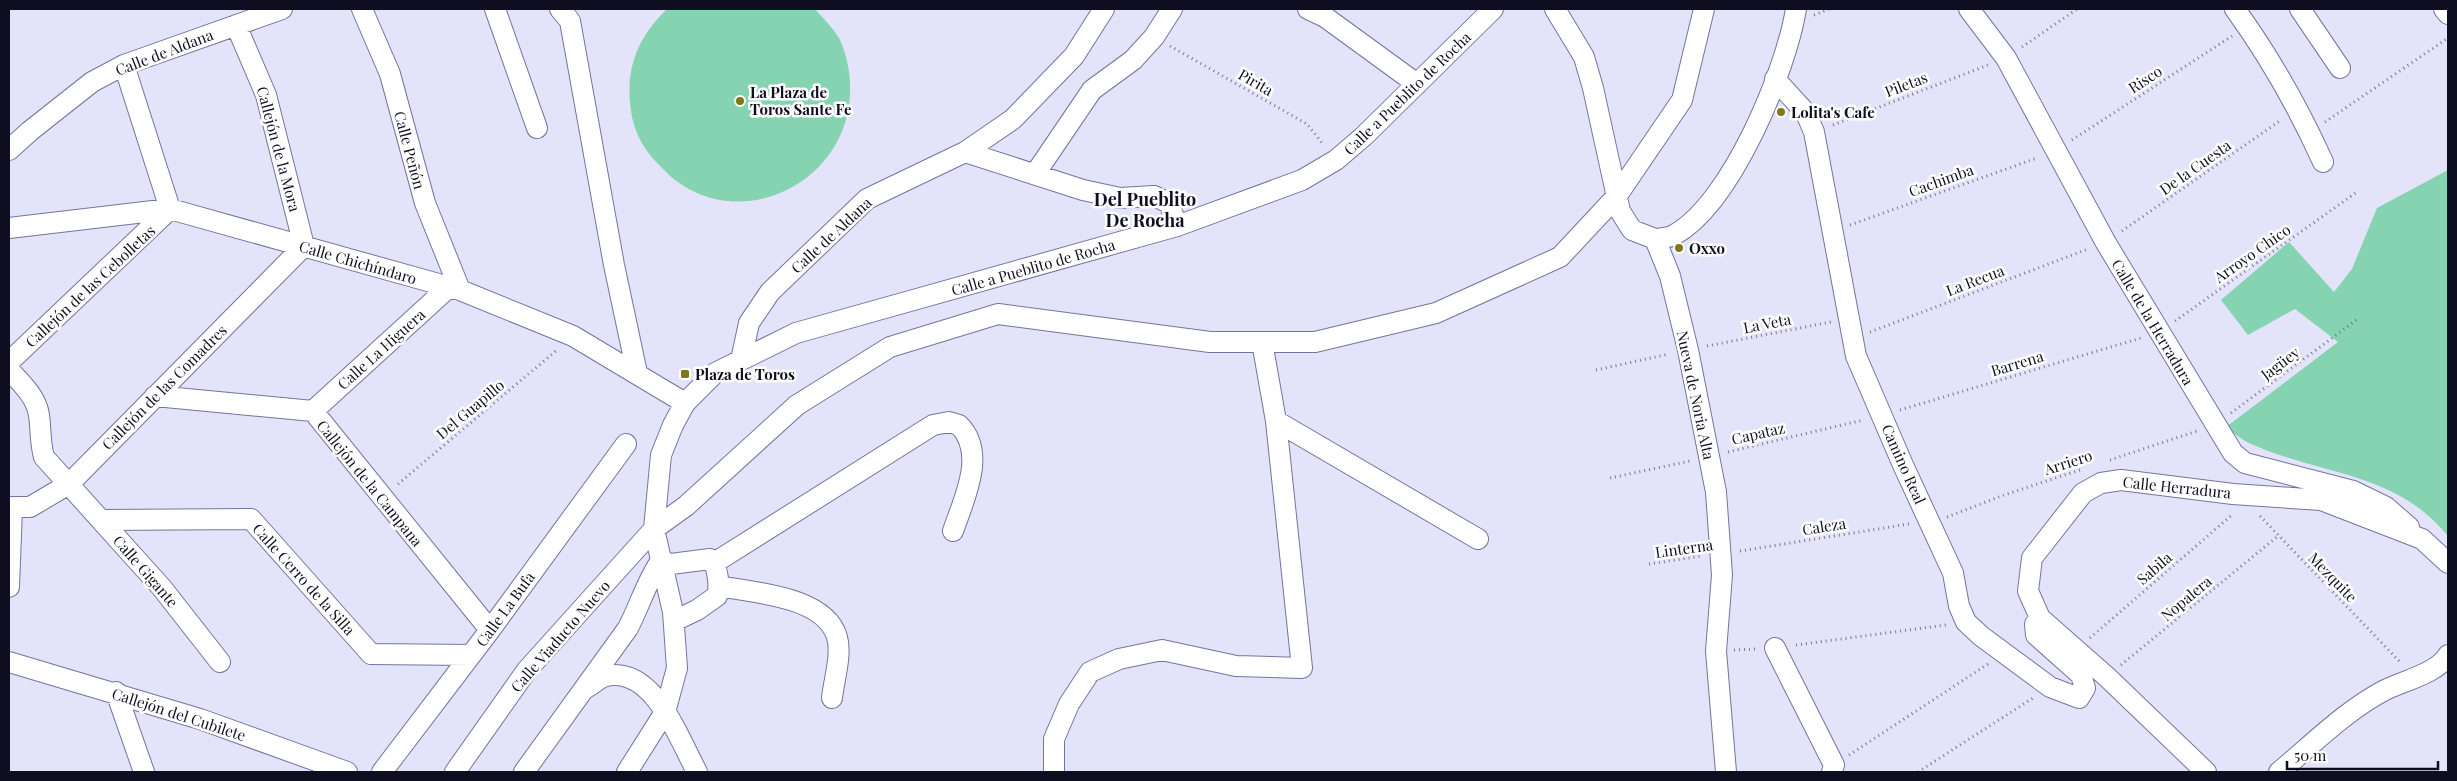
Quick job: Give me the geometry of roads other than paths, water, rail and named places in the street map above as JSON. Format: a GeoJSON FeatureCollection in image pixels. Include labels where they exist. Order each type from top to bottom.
{"type":"FeatureCollection","features":[{"type":"Feature","properties":{"kind":"street","name":"Calle de Aldana"},"geometry":{"type":"LineString","coordinates":[[9,150],[92,82],[124,65],[282,9]]}},
{"type":"Feature","properties":{"kind":"street","name":"Calle Peñón"},"geometry":{"type":"LineString","coordinates":[[362,9],[390,74],[425,203],[455,289]]}},
{"type":"Feature","properties":{"kind":"street"},"geometry":{"type":"LineString","coordinates":[[495,9],[537,128]]}},
{"type":"Feature","properties":{"kind":"street"},"geometry":{"type":"LineString","coordinates":[[560,9],[570,21],[614,264],[637,373]]}},
{"type":"Feature","properties":{"kind":"street"},"geometry":{"type":"LineString","coordinates":[[1035,174],[1092,90],[1133,60],[1154,37],[1172,9]]}},
{"type":"Feature","properties":{"kind":"street"},"geometry":{"type":"LineString","coordinates":[[1308,9],[1325,17],[1417,84]]}},
{"type":"Feature","properties":{"kind":"street","name":"Calle a Pueblito de Rocha"},"geometry":{"type":"LineString","coordinates":[[654,529],[661,455],[684,403],[715,373],[796,333],[1177,226],[1302,180],[1336,160],[1493,9]]}},
{"type":"Feature","properties":{"kind":"street"},"geometry":{"type":"LineString","coordinates":[[1556,9],[1584,57],[1593,88],[1620,211],[1632,230],[1655,239],[1672,236],[1700,216],[1735,166],[1761,118],[1788,42],[1796,9]]}},
{"type":"Feature","properties":{"kind":"street","name":"Calle Viaducto Nuevo"},"geometry":{"type":"LineString","coordinates":[[455,772],[527,670],[654,529],[686,506],[797,405],[890,347],[998,314],[1210,342],[1315,342],[1436,313],[1560,257],[1616,197],[1682,100],[1704,9]]}},
{"type":"Feature","properties":{"kind":"street","name":"Calle de la Herradura"},"geometry":{"type":"LineString","coordinates":[[1969,9],[2006,58],[2106,243],[2214,426],[2232,453],[2245,463],[2353,491],[2386,507],[2422,539]]}},
{"type":"Feature","properties":{"kind":"street"},"geometry":{"type":"LineString","coordinates":[[2235,9],[2247,25],[2297,110],[2323,162]]}},
{"type":"Feature","properties":{"kind":"street"},"geometry":{"type":"LineString","coordinates":[[2300,9],[2340,68]]}},
{"type":"Feature","properties":{"kind":"street"},"geometry":{"type":"LineString","coordinates":[[2444,9],[2448,14]]}},
{"type":"Feature","properties":{"kind":"street","name":"Calle de Aldana"},"geometry":{"type":"LineString","coordinates":[[741,360],[749,323],[770,292],[866,199],[965,152],[1013,119],[1074,56],[1102,10]]}},
{"type":"Feature","properties":{"kind":"street","name":"Callejón de la Mora"},"geometry":{"type":"LineString","coordinates":[[236,25],[266,96],[304,246]]}},
{"type":"Feature","properties":{"kind":"street"},"geometry":{"type":"LineString","coordinates":[[124,65],[170,210]]}},
{"type":"Feature","properties":{"kind":"street","name":"Camino Real"},"geometry":{"type":"LineString","coordinates":[[1775,80],[1806,113],[1814,132],[1856,356],[1953,573],[1959,606],[1966,622],[2050,687],[2079,698],[2085,688],[2081,675],[2036,635],[2035,624],[2040,618]]}},
{"type":"Feature","properties":{"kind":"street"},"geometry":{"type":"LineString","coordinates":[[965,152],[1083,190],[1120,198],[1154,196],[1169,203],[1177,226]]}},
{"type":"Feature","properties":{"kind":"street","name":"Calle Chichíndaro"},"geometry":{"type":"LineString","coordinates":[[9,228],[170,210],[455,289],[573,336],[684,403]]}},
{"type":"Feature","properties":{"kind":"street","name":"Callejón de las Cebolletas"},"geometry":{"type":"LineString","coordinates":[[9,362],[170,210]]}},
{"type":"Feature","properties":{"kind":"street","name":"Nueva de Noria Alta"},"geometry":{"type":"LineString","coordinates":[[1655,239],[1670,276],[1688,350],[1716,492],[1722,554],[1716,651],[1726,772]]}},
{"type":"Feature","properties":{"kind":"street","name":"Callejón de las Comadres"},"geometry":{"type":"LineString","coordinates":[[10,508],[30,507],[69,484],[304,246]]}},
{"type":"Feature","properties":{"kind":"street","name":"Calle La Higuera"},"geometry":{"type":"LineString","coordinates":[[313,412],[455,289]]}},
{"type":"Feature","properties":{"kind":"street"},"geometry":{"type":"LineString","coordinates":[[1054,772],[1054,739],[1069,704],[1090,672],[1118,659],[1162,650],[1236,666],[1302,668],[1276,422],[1262,342]]}},
{"type":"Feature","properties":{"kind":"street","name":"Calle Gigante"},"geometry":{"type":"LineString","coordinates":[[9,370],[31,393],[39,413],[40,443],[44,458],[162,588],[220,662]]}},
{"type":"Feature","properties":{"kind":"street","name":"Callejón de la Campana"},"geometry":{"type":"LineString","coordinates":[[155,396],[313,412],[490,630]]}},
{"type":"Feature","properties":{"kind":"street"},"geometry":{"type":"LineString","coordinates":[[714,563],[924,431],[942,422],[959,425],[969,437],[972,448],[972,473],[954,531]]}},
{"type":"Feature","properties":{"kind":"street"},"geometry":{"type":"LineString","coordinates":[[1276,422],[1478,539]]}},
{"type":"Feature","properties":{"kind":"street","name":"Calle La Bufa"},"geometry":{"type":"LineString","coordinates":[[382,772],[490,630],[626,444]]}},
{"type":"Feature","properties":{"kind":"street","name":"Calle Herradura"},"geometry":{"type":"LineString","coordinates":[[2206,772],[2107,677],[2040,618],[2028,590],[2032,558],[2083,492],[2101,483],[2121,480],[2240,498],[2321,500],[2383,522],[2422,539],[2448,563]]}},
{"type":"Feature","properties":{"kind":"street"},"geometry":{"type":"LineString","coordinates":[[9,587],[10,508]]}},
{"type":"Feature","properties":{"kind":"street","name":"Calle Cerro de la Silla"},"geometry":{"type":"LineString","coordinates":[[101,520],[251,519],[371,654],[471,655]]}},
{"type":"Feature","properties":{"kind":"street"},"geometry":{"type":"LineString","coordinates":[[627,772],[665,712],[677,668],[674,621],[654,529]]}},
{"type":"Feature","properties":{"kind":"street"},"geometry":{"type":"LineString","coordinates":[[524,772],[628,628],[641,603],[651,574],[662,562],[710,559],[714,563],[719,586],[717,596],[708,603],[674,621]]}},
{"type":"Feature","properties":{"kind":"street"},"geometry":{"type":"LineString","coordinates":[[719,586],[803,603],[818,610],[830,623],[836,636],[838,651],[832,698]]}},
{"type":"Feature","properties":{"kind":"street"},"geometry":{"type":"LineString","coordinates":[[1775,648],[1833,769]]}},
{"type":"Feature","properties":{"kind":"street"},"geometry":{"type":"LineString","coordinates":[[2278,772],[2335,723],[2386,690],[2416,679],[2448,655]]}},
{"type":"Feature","properties":{"kind":"street","name":"Callejón del Cubilete"},"geometry":{"type":"LineString","coordinates":[[9,662],[116,692],[200,719],[347,772]]}},
{"type":"Feature","properties":{"kind":"street"},"geometry":{"type":"LineString","coordinates":[[583,691],[604,677],[622,675],[638,682],[651,693],[665,712],[697,772]]}},
{"type":"Feature","properties":{"kind":"street"},"geometry":{"type":"LineString","coordinates":[[116,692],[144,772]]}},
{"type":"Feature","properties":{"kind":"place","name":"La Plaza de Toros Sante Fe"},"geometry":{"type":"Point","coordinates":[740,101]}},
{"type":"Feature","properties":{"kind":"place","name":"Lolita's Cafe"},"geometry":{"type":"Point","coordinates":[1781,112]}},
{"type":"Feature","properties":{"kind":"place","name":"Oxxo"},"geometry":{"type":"Point","coordinates":[1679,248]}},
{"type":"Feature","properties":{"kind":"place","name":"Plaza de Toros"},"geometry":{"type":"Point","coordinates":[685,374]}},
{"type":"Feature","properties":{"kind":"district","name":"Del Pueblito De Rocha"},"geometry":{"type":"Point","coordinates":[1145,209]}}]}
